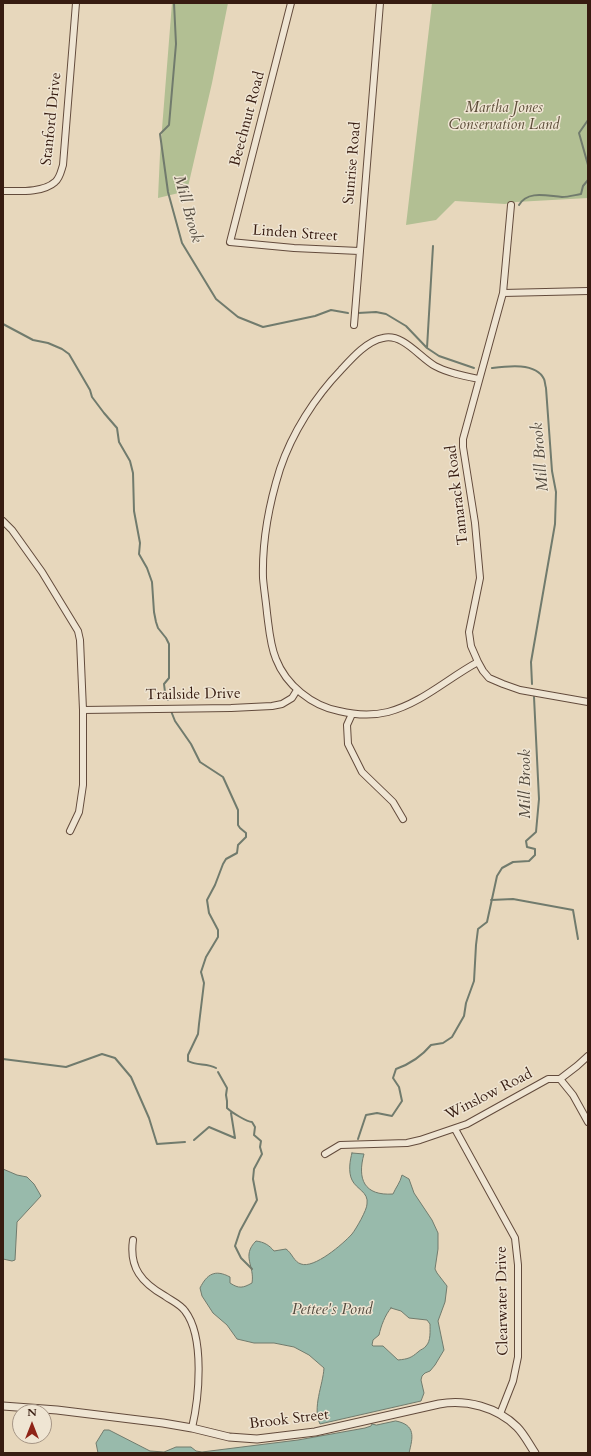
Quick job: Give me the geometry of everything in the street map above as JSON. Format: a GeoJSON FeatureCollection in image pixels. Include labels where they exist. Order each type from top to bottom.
{"type":"FeatureCollection","features":[{"type":"Feature","properties":{"kind":"street","name":"Stanford Drive"},"geometry":{"type":"LineString","coordinates":[[3,191],[35,191],[55,183],[59,177],[63,165],[76,3]]}},
{"type":"Feature","properties":{"kind":"street","name":"Beechnut Road"},"geometry":{"type":"LineString","coordinates":[[230,242],[291,3]]}},
{"type":"Feature","properties":{"kind":"street","name":"Sunrise Road"},"geometry":{"type":"LineString","coordinates":[[354,325],[358,251],[380,3]]}},
{"type":"Feature","properties":{"kind":"street","name":"Tamarack Road"},"geometry":{"type":"LineString","coordinates":[[510,205],[503,292],[463,439],[475,523],[480,578],[469,632],[471,646],[483,671],[489,678],[520,690],[588,702]]}},
{"type":"Feature","properties":{"kind":"street","name":"Linden Street"},"geometry":{"type":"LineString","coordinates":[[230,242],[294,248],[358,251]]}},
{"type":"Feature","properties":{"kind":"street"},"geometry":{"type":"LineString","coordinates":[[503,292],[588,291]]}},
{"type":"Feature","properties":{"kind":"street"},"geometry":{"type":"LineString","coordinates":[[478,662],[460,672],[438,689],[407,705],[389,712],[373,715],[352,714],[325,708],[297,690],[287,679],[275,658],[270,635],[264,578],[265,539],[273,494],[280,468],[290,445],[303,422],[332,379],[351,360],[365,348],[383,338],[392,337],[401,341],[435,366],[479,379]]}},
{"type":"Feature","properties":{"kind":"street"},"geometry":{"type":"LineString","coordinates":[[3,521],[12,530],[42,572],[78,631],[80,640],[83,710],[83,785],[79,812],[70,831]]}},
{"type":"Feature","properties":{"kind":"street","name":"Trailside Drive"},"geometry":{"type":"LineString","coordinates":[[83,710],[272,706],[282,704],[292,698],[297,690]]}},
{"type":"Feature","properties":{"kind":"street"},"geometry":{"type":"LineString","coordinates":[[352,714],[347,725],[348,744],[362,772],[393,802],[403,819]]}},
{"type":"Feature","properties":{"kind":"street","name":"Winslow Road"},"geometry":{"type":"LineString","coordinates":[[325,1154],[340,1145],[407,1143],[455,1129],[467,1124],[548,1079],[560,1079],[588,1056]]}},
{"type":"Feature","properties":{"kind":"street"},"geometry":{"type":"LineString","coordinates":[[560,1079],[574,1095],[588,1122]]}},
{"type":"Feature","properties":{"kind":"street","name":"Clearwater Drive"},"geometry":{"type":"LineString","coordinates":[[455,1129],[515,1238],[518,1265],[518,1357],[513,1381],[500,1414]]}},
{"type":"Feature","properties":{"kind":"street"},"geometry":{"type":"LineString","coordinates":[[133,1240],[133,1262],[142,1278],[154,1290],[180,1306],[190,1320],[196,1343],[199,1371],[198,1398],[192,1428]]}},
{"type":"Feature","properties":{"kind":"street","name":"Brook Street"},"geometry":{"type":"LineString","coordinates":[[3,1406],[79,1412],[163,1422],[229,1437],[265,1439],[315,1432],[452,1402],[473,1404],[500,1414],[517,1427],[534,1453]]}},
{"type":"Feature","properties":{"kind":"green space"},"geometry":{"type":"Polygon","coordinates":[[[172,3],[228,3],[212,83],[187,191],[158,198],[160,154],[172,3]]]}},
{"type":"Feature","properties":{"kind":"green space","name":"Martha Jones Conservation Land"},"geometry":{"type":"Polygon","coordinates":[[[432,3],[588,3],[588,198],[516,202],[505,204],[455,201],[436,220],[406,225],[432,3]]]}},
{"type":"Feature","properties":{"kind":"water","name":"Pettee's Pond"},"geometry":{"type":"Polygon","coordinates":[[[352,1153],[364,1154],[362,1163],[362,1178],[369,1189],[383,1194],[393,1194],[402,1175],[409,1179],[414,1193],[432,1220],[438,1233],[438,1249],[435,1269],[447,1286],[445,1302],[438,1321],[444,1350],[430,1371],[422,1376],[421,1380],[424,1393],[421,1401],[320,1424],[317,1404],[324,1368],[309,1355],[294,1347],[274,1343],[254,1343],[237,1339],[227,1325],[213,1313],[202,1296],[200,1288],[209,1276],[216,1273],[230,1277],[230,1283],[239,1287],[252,1283],[249,1252],[256,1241],[266,1244],[274,1251],[286,1249],[299,1263],[307,1265],[328,1255],[342,1244],[352,1234],[367,1207],[366,1196],[354,1183],[351,1177],[350,1166],[352,1153]],[[391,1308],[387,1314],[379,1335],[373,1340],[372,1345],[383,1346],[398,1360],[407,1359],[424,1348],[428,1344],[430,1336],[430,1324],[427,1320],[409,1318],[401,1311],[391,1308]]]}},
{"type":"Feature","properties":{"kind":"water"},"geometry":{"type":"Polygon","coordinates":[[[3,1169],[17,1175],[27,1177],[34,1184],[41,1196],[17,1222],[15,1260],[12,1261],[3,1259],[3,1169]]]}},
{"type":"Feature","properties":{"kind":"water"},"geometry":{"type":"Polygon","coordinates":[[[396,1421],[407,1425],[412,1432],[409,1453],[98,1453],[96,1443],[104,1430],[109,1430],[150,1451],[164,1452],[176,1447],[191,1447],[196,1451],[202,1452],[298,1440],[365,1428],[371,1426],[372,1424],[376,1425],[396,1421]]]}},
{"type":"Feature","properties":{"kind":"waterway","name":"Mill Brook"},"geometry":{"type":"LineString","coordinates":[[174,3],[176,44],[169,125],[160,134],[168,192],[182,243],[216,299],[238,317],[263,327],[315,316],[331,310],[348,313]]}},
{"type":"Feature","properties":{"kind":"waterway"},"geometry":{"type":"LineString","coordinates":[[588,120],[579,133],[588,165]]}},
{"type":"Feature","properties":{"kind":"waterway"},"geometry":{"type":"LineString","coordinates":[[519,205],[527,197],[538,195],[562,197],[581,194],[583,186],[588,180]]}},
{"type":"Feature","properties":{"kind":"waterway"},"geometry":{"type":"LineString","coordinates":[[427,348],[433,246]]}},
{"type":"Feature","properties":{"kind":"waterway","name":"Mill Brook"},"geometry":{"type":"LineString","coordinates":[[358,313],[376,312],[386,314],[406,326],[427,348],[439,356],[474,368]]}},
{"type":"Feature","properties":{"kind":"waterway"},"geometry":{"type":"LineString","coordinates":[[3,324],[33,340],[48,343],[69,354],[90,390],[92,397],[117,428],[119,442],[130,461],[133,473],[134,511],[140,543],[139,554],[147,568],[152,582],[156,622],[158,628],[169,644],[169,678],[164,684],[168,700]]}},
{"type":"Feature","properties":{"kind":"waterway","name":"Mill Brook"},"geometry":{"type":"LineString","coordinates":[[492,368],[521,366],[535,370],[544,379],[546,388],[552,471],[556,492],[555,524],[531,662],[532,684]]}},
{"type":"Feature","properties":{"kind":"waterway","name":"Mill Brook"},"geometry":{"type":"LineString","coordinates":[[358,1139],[366,1115],[377,1113],[392,1116],[402,1101],[399,1087],[393,1078],[396,1069],[415,1060],[431,1045],[443,1043],[452,1037],[464,1016],[466,1003],[474,981],[478,929],[487,922],[497,876],[502,868],[513,862],[529,861],[535,855],[535,849],[527,847],[526,841],[536,832],[539,799],[534,697]]}},
{"type":"Feature","properties":{"kind":"waterway"},"geometry":{"type":"LineString","coordinates":[[171,711],[175,721],[191,744],[200,762],[223,777],[238,810],[238,825],[246,833],[246,837],[238,845],[237,853],[226,859],[223,864],[215,885],[207,900],[209,913],[218,930],[218,937],[206,957],[201,972],[204,983],[198,1034],[188,1055],[188,1061],[195,1064],[216,1068]]}},
{"type":"Feature","properties":{"kind":"waterway"},"geometry":{"type":"LineString","coordinates":[[491,900],[513,899],[573,910],[578,939]]}},
{"type":"Feature","properties":{"kind":"waterway"},"geometry":{"type":"LineString","coordinates":[[3,1059],[66,1067],[102,1054],[115,1058],[131,1077],[149,1118],[157,1144],[185,1142]]}},
{"type":"Feature","properties":{"kind":"waterway"},"geometry":{"type":"LineString","coordinates":[[218,1072],[227,1088],[227,1108],[252,1122],[255,1127],[254,1135],[261,1141],[260,1147],[262,1154],[254,1169],[253,1179],[257,1200],[240,1231],[235,1246],[241,1258],[252,1269]]}},
{"type":"Feature","properties":{"kind":"waterway"},"geometry":{"type":"LineString","coordinates":[[194,1140],[209,1127],[235,1138],[231,1113]]}}]}
